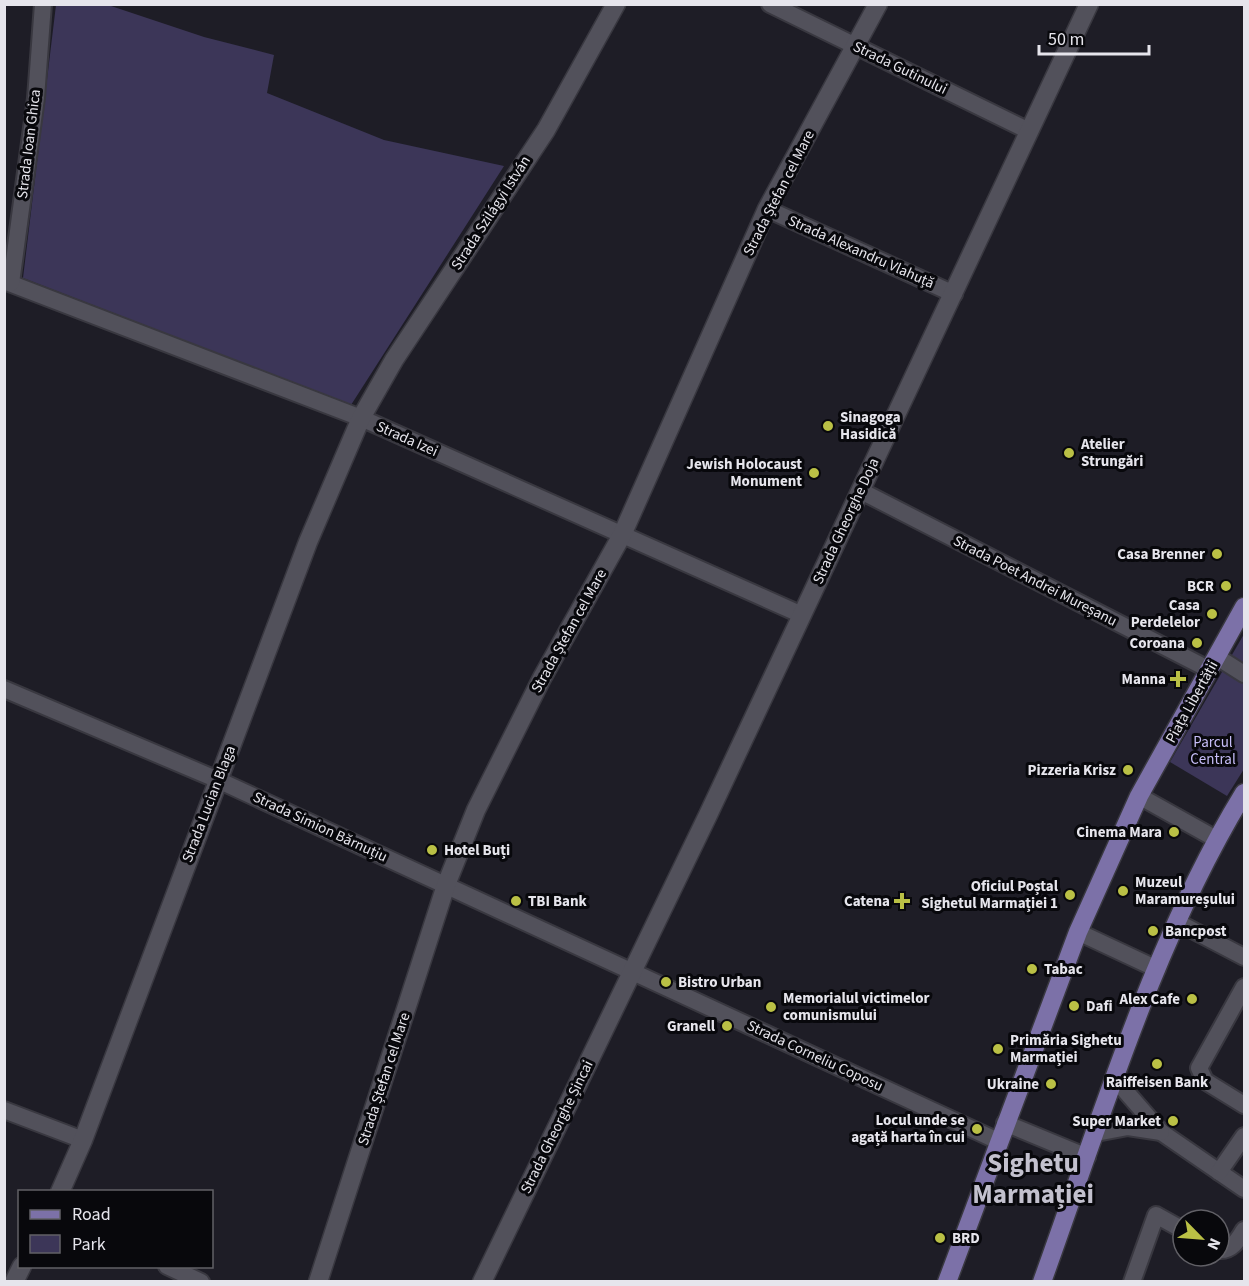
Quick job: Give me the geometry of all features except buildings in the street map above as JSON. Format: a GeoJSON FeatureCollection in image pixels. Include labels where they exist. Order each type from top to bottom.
{"type":"FeatureCollection","features":[{"type":"Feature","properties":{"kind":"main road","name":"Strada Szilágyi István"},"geometry":{"type":"LineString","coordinates":[[361,418],[394,360],[546,130],[616,4]]}},
{"type":"Feature","properties":{"kind":"main road","name":"Strada Ștefan cel Mare"},"geometry":{"type":"LineString","coordinates":[[318,1281],[446,885],[476,810],[542,678],[622,535],[767,209],[878,4]]}},
{"type":"Feature","properties":{"kind":"main road","name":"Strada Gheorghe Doja"},"geometry":{"type":"LineString","coordinates":[[632,972],[1089,4]]}},
{"type":"Feature","properties":{"kind":"main road","name":"Strada Lucian Blaga"},"geometry":{"type":"LineString","coordinates":[[60,1190],[83,1140],[308,542],[361,418]]}},
{"type":"Feature","properties":{"kind":"main road","name":"Piața Libertății"},"geometry":{"type":"LineString","coordinates":[[947,1281],[1001,1132],[1078,932],[1139,796],[1245,607]]}},
{"type":"Feature","properties":{"kind":"main road"},"geometry":{"type":"LineString","coordinates":[[1042,1281],[1157,969],[1216,839],[1245,793]]}},
{"type":"Feature","properties":{"kind":"main road","name":"Strada Gheorghe Șincai"},"geometry":{"type":"LineString","coordinates":[[482,1281],[632,972]]}},
{"type":"Feature","properties":{"kind":"street","name":"Strada Ioan Ghica"},"geometry":{"type":"LineString","coordinates":[[8,282],[36,98],[43,4]]}},
{"type":"Feature","properties":{"kind":"street","name":"Strada Gutinului"},"geometry":{"type":"LineString","coordinates":[[770,4],[856,48],[1029,130]]}},
{"type":"Feature","properties":{"kind":"street","name":"Strada Alexandru Vlahuță"},"geometry":{"type":"LineString","coordinates":[[767,209],[954,294]]}},
{"type":"Feature","properties":{"kind":"street","name":"Strada Izei"},"geometry":{"type":"LineString","coordinates":[[8,282],[361,418],[802,615]]}},
{"type":"Feature","properties":{"kind":"street","name":"Strada Poet Andrei Mureșanu"},"geometry":{"type":"LineString","coordinates":[[861,491],[1214,664],[1245,674]]}},
{"type":"Feature","properties":{"kind":"street","name":"Strada Simion Bărnuțiu"},"geometry":{"type":"LineString","coordinates":[[4,689],[218,780],[632,972]]}},
{"type":"Feature","properties":{"kind":"street"},"geometry":{"type":"LineString","coordinates":[[1139,796],[1216,839]]}},
{"type":"Feature","properties":{"kind":"street"},"geometry":{"type":"LineString","coordinates":[[1177,922],[1245,957]]}},
{"type":"Feature","properties":{"kind":"street"},"geometry":{"type":"LineString","coordinates":[[1078,932],[1157,969]]}},
{"type":"Feature","properties":{"kind":"street","name":"Strada Corneliu Coposu"},"geometry":{"type":"LineString","coordinates":[[632,972],[1001,1132],[1087,1157]]}},
{"type":"Feature","properties":{"kind":"street"},"geometry":{"type":"LineString","coordinates":[[1242,998],[1200,1068],[1200,1074],[1205,1081],[1245,1105]]}},
{"type":"Feature","properties":{"kind":"street"},"geometry":{"type":"LineString","coordinates":[[1115,1079],[1161,1132],[1245,1189]]}},
{"type":"Feature","properties":{"kind":"street"},"geometry":{"type":"LineString","coordinates":[[4,1110],[83,1140]]}},
{"type":"Feature","properties":{"kind":"street"},"geometry":{"type":"LineString","coordinates":[[1096,1133],[1128,1128],[1161,1132]]}},
{"type":"Feature","properties":{"kind":"street"},"geometry":{"type":"LineString","coordinates":[[1219,1172],[1245,1136]]}},
{"type":"Feature","properties":{"kind":"street"},"geometry":{"type":"LineString","coordinates":[[1132,1281],[1156,1215],[1171,1223]]}},
{"type":"Feature","properties":{"kind":"street"},"geometry":{"type":"LineString","coordinates":[[1231,1246],[1235,1244],[1245,1230]]}},
{"type":"Feature","properties":{"kind":"street"},"geometry":{"type":"LineString","coordinates":[[172,1268],[201,1281]]}},
{"type":"Feature","properties":{"kind":"green space"},"geometry":{"type":"Polygon","coordinates":[[[56,5],[108,5],[204,37],[274,55],[267,93],[384,140],[504,166],[351,405],[23,278],[56,5]]]}},
{"type":"Feature","properties":{"kind":"green space","name":"Parcul Central"},"geometry":{"type":"Polygon","coordinates":[[[1244,634],[1244,769],[1227,796],[1170,762],[1244,634]]]}},
{"type":"Feature","properties":{"kind":"place","name":"Sinagoga Hasidică"},"geometry":{"type":"Point","coordinates":[828,426]}},
{"type":"Feature","properties":{"kind":"place","name":"Atelier Strungări"},"geometry":{"type":"Point","coordinates":[1069,453]}},
{"type":"Feature","properties":{"kind":"place","name":"Jewish Holocaust Monument"},"geometry":{"type":"Point","coordinates":[814,473]}},
{"type":"Feature","properties":{"kind":"place","name":"Casa Brenner"},"geometry":{"type":"Point","coordinates":[1217,554]}},
{"type":"Feature","properties":{"kind":"place","name":"BCR"},"geometry":{"type":"Point","coordinates":[1226,586]}},
{"type":"Feature","properties":{"kind":"place","name":"Casa Perdelelor"},"geometry":{"type":"Point","coordinates":[1212,614]}},
{"type":"Feature","properties":{"kind":"place","name":"Coroana"},"geometry":{"type":"Point","coordinates":[1197,643]}},
{"type":"Feature","properties":{"kind":"place","name":"Manna"},"geometry":{"type":"Point","coordinates":[1178,679]}},
{"type":"Feature","properties":{"kind":"place","name":"Pizzeria Krisz"},"geometry":{"type":"Point","coordinates":[1128,770]}},
{"type":"Feature","properties":{"kind":"place","name":"Cinema Mara"},"geometry":{"type":"Point","coordinates":[1174,832]}},
{"type":"Feature","properties":{"kind":"place","name":"Hotel Buți"},"geometry":{"type":"Point","coordinates":[432,850]}},
{"type":"Feature","properties":{"kind":"place","name":"Muzeul Maramureșului"},"geometry":{"type":"Point","coordinates":[1123,891]}},
{"type":"Feature","properties":{"kind":"place","name":"Oficiul Poștal Sighetul Marmației 1"},"geometry":{"type":"Point","coordinates":[1070,895]}},
{"type":"Feature","properties":{"kind":"place","name":"TBI Bank"},"geometry":{"type":"Point","coordinates":[516,901]}},
{"type":"Feature","properties":{"kind":"place","name":"Catena"},"geometry":{"type":"Point","coordinates":[902,901]}},
{"type":"Feature","properties":{"kind":"place","name":"Bancpost"},"geometry":{"type":"Point","coordinates":[1153,931]}},
{"type":"Feature","properties":{"kind":"place","name":"Tabac"},"geometry":{"type":"Point","coordinates":[1032,969]}},
{"type":"Feature","properties":{"kind":"place","name":"Bistro Urban"},"geometry":{"type":"Point","coordinates":[666,982]}},
{"type":"Feature","properties":{"kind":"place","name":"Alex Cafe"},"geometry":{"type":"Point","coordinates":[1192,999]}},
{"type":"Feature","properties":{"kind":"place","name":"Dafi"},"geometry":{"type":"Point","coordinates":[1074,1006]}},
{"type":"Feature","properties":{"kind":"place","name":"Memorialul victimelor comunismului"},"geometry":{"type":"Point","coordinates":[771,1007]}},
{"type":"Feature","properties":{"kind":"place","name":"Granell"},"geometry":{"type":"Point","coordinates":[727,1026]}},
{"type":"Feature","properties":{"kind":"place","name":"Primăria Sighetu Marmației"},"geometry":{"type":"Point","coordinates":[998,1049]}},
{"type":"Feature","properties":{"kind":"place","name":"Raiffeisen Bank"},"geometry":{"type":"Point","coordinates":[1157,1064]}},
{"type":"Feature","properties":{"kind":"place","name":"Ukraine"},"geometry":{"type":"Point","coordinates":[1051,1084]}},
{"type":"Feature","properties":{"kind":"place","name":"Super Market"},"geometry":{"type":"Point","coordinates":[1173,1121]}},
{"type":"Feature","properties":{"kind":"place","name":"Locul unde se agață harta în cui"},"geometry":{"type":"Point","coordinates":[977,1129]}},
{"type":"Feature","properties":{"kind":"place","name":"BRD"},"geometry":{"type":"Point","coordinates":[940,1238]}},
{"type":"Feature","properties":{"kind":"district","name":"Sighetu Marmației"},"geometry":{"type":"Point","coordinates":[1033,1178]}}]}
